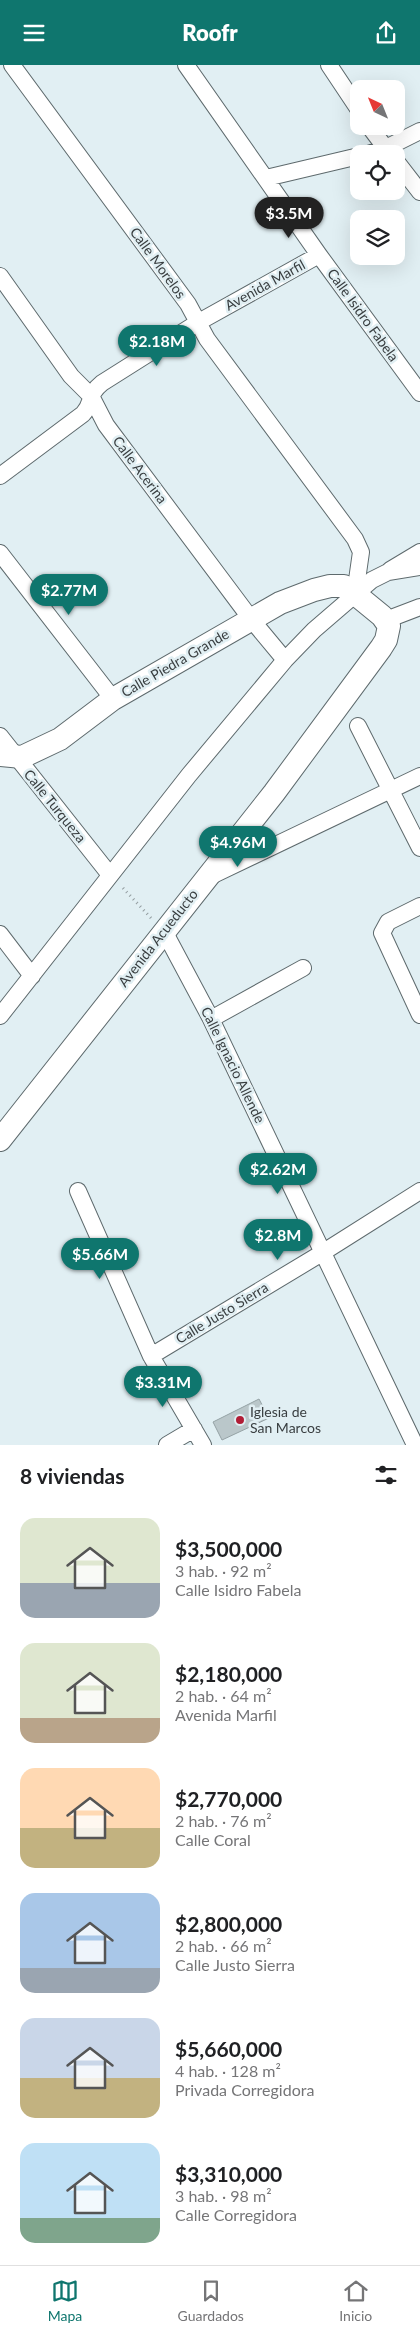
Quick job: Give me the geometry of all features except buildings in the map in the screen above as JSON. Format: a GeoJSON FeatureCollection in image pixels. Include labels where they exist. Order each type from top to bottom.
{"type":"FeatureCollection","features":[{"type":"Feature","properties":{"kind":"street","name":"Calle Morelos"},"geometry":{"type":"LineString","coordinates":[[12,65],[188,304],[197,323],[356,539],[360,552],[360,562],[355,594]]}},
{"type":"Feature","properties":{"kind":"street","name":"Calle Isidro Fabela"},"geometry":{"type":"LineString","coordinates":[[186,65],[319,255],[420,393]]}},
{"type":"Feature","properties":{"kind":"street"},"geometry":{"type":"LineString","coordinates":[[329,65],[350,96]]}},
{"type":"Feature","properties":{"kind":"street"},"geometry":{"type":"LineString","coordinates":[[398,145],[420,131]]}},
{"type":"Feature","properties":{"kind":"street"},"geometry":{"type":"LineString","coordinates":[[376,135],[383,145]]}},
{"type":"Feature","properties":{"kind":"street"},"geometry":{"type":"LineString","coordinates":[[266,178],[350,158]]}},
{"type":"Feature","properties":{"kind":"street"},"geometry":{"type":"LineString","coordinates":[[405,173],[420,192]]}},
{"type":"Feature","properties":{"kind":"street","name":"Avenida Marfil"},"geometry":{"type":"LineString","coordinates":[[0,476],[83,414],[89,407],[94,389],[102,383],[197,323],[319,255]]}},
{"type":"Feature","properties":{"kind":"street","name":"Calle Acerina"},"geometry":{"type":"LineString","coordinates":[[0,276],[71,376],[91,397],[106,425],[251,619],[285,660]]}},
{"type":"Feature","properties":{"kind":"street"},"geometry":{"type":"LineString","coordinates":[[0,1016],[188,775],[285,660],[314,629],[372,580],[420,552]]}},
{"type":"Feature","properties":{"kind":"street"},"geometry":{"type":"LineString","coordinates":[[0,553],[113,699]]}},
{"type":"Feature","properties":{"kind":"street"},"geometry":{"type":"LineString","coordinates":[[388,572],[420,567]]}},
{"type":"Feature","properties":{"kind":"street","name":"Calle Piedra Grande"},"geometry":{"type":"LineString","coordinates":[[8,756],[30,754],[60,739],[113,699],[280,603],[314,589],[344,586],[355,594]]}},
{"type":"Feature","properties":{"kind":"street"},"geometry":{"type":"LineString","coordinates":[[355,594],[386,620],[420,607]]}},
{"type":"Feature","properties":{"kind":"street","name":"Avenida Acueducto"},"geometry":{"type":"LineString","coordinates":[[0,1140],[274,793],[381,648],[388,631],[386,620]]}},
{"type":"Feature","properties":{"kind":"street"},"geometry":{"type":"LineString","coordinates":[[358,726],[420,848]]}},
{"type":"Feature","properties":{"kind":"street","name":"Calle Turqueza"},"geometry":{"type":"LineString","coordinates":[[0,736],[8,756],[110,875]]}},
{"type":"Feature","properties":{"kind":"street"},"geometry":{"type":"LineString","coordinates":[[205,879],[420,776]]}},
{"type":"Feature","properties":{"kind":"street"},"geometry":{"type":"LineString","coordinates":[[420,906],[388,922],[382,933],[420,1015]]}},
{"type":"Feature","properties":{"kind":"street","name":"Calle Ignacio Allende"},"geometry":{"type":"LineString","coordinates":[[164,931],[211,1019],[416,1445]]}},
{"type":"Feature","properties":{"kind":"street"},"geometry":{"type":"LineString","coordinates":[[0,934],[32,976]]}},
{"type":"Feature","properties":{"kind":"street"},"geometry":{"type":"LineString","coordinates":[[211,1019],[303,968]]}},
{"type":"Feature","properties":{"kind":"street"},"geometry":{"type":"LineString","coordinates":[[78,1191],[151,1356],[203,1445]]}},
{"type":"Feature","properties":{"kind":"street","name":"Calle Justo Sierra"},"geometry":{"type":"LineString","coordinates":[[151,1356],[322,1253],[420,1191]]}},
{"type":"Feature","properties":{"kind":"street"},"geometry":{"type":"LineString","coordinates":[[167,1445],[194,1429]]}},
{"type":"Feature","properties":{"kind":"path"},"geometry":{"type":"LineString","coordinates":[[110,875],[164,931]]}},
{"type":"Feature","properties":{"kind":"place","name":"Iglesia de San Marcos"},"geometry":{"type":"Point","coordinates":[240,1420]}}]}
